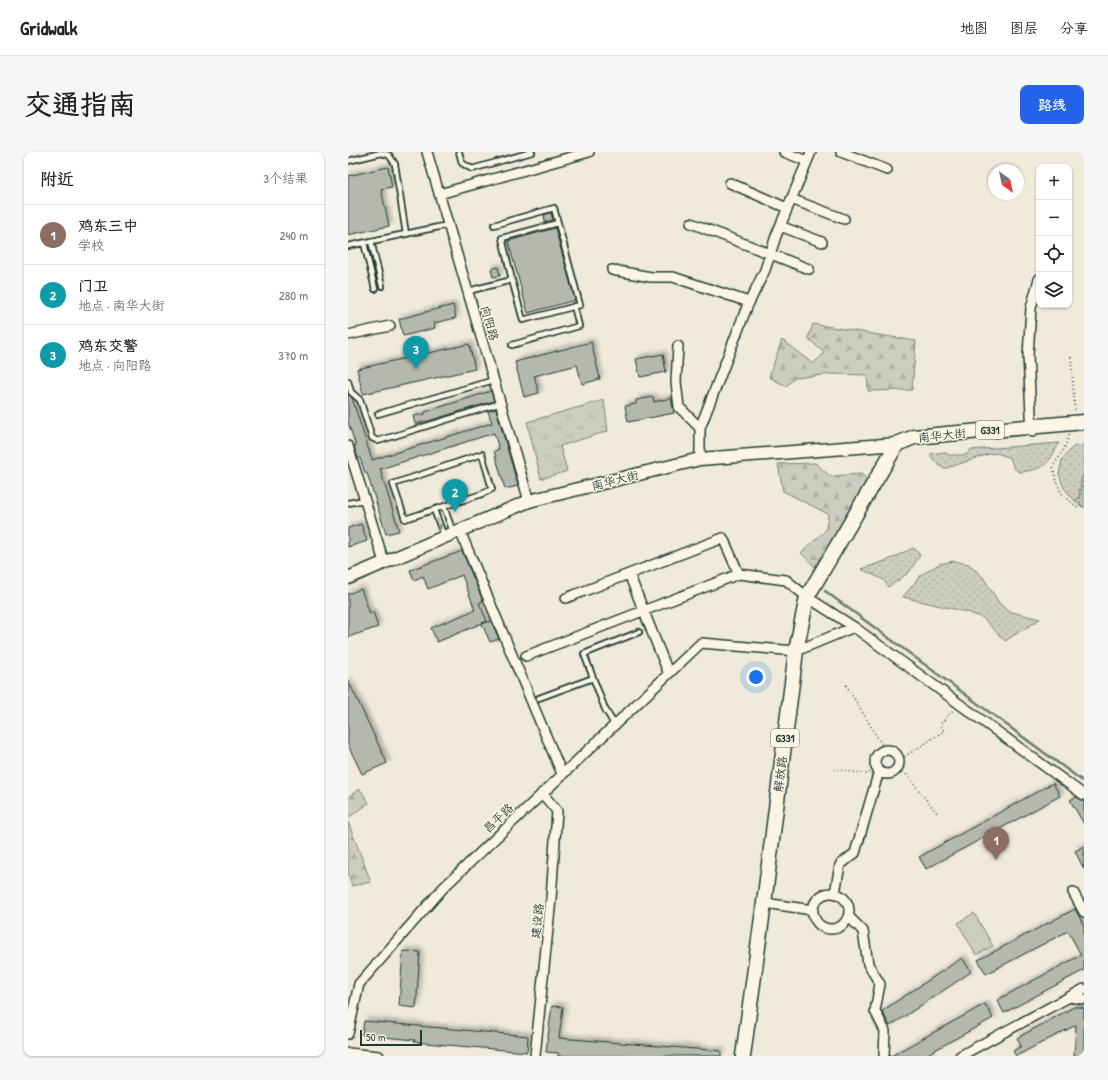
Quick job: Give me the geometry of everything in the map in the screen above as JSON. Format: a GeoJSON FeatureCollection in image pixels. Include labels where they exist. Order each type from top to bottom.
{"type":"FeatureCollection","features":[{"type":"Feature","properties":{"kind":"highway","name":"南华大街"},"geometry":{"type":"LineString","coordinates":[[897,444],[914,438],[947,434],[1078,426]]}},
{"type":"Feature","properties":{"kind":"highway","name":"解放路"},"geometry":{"type":"LineString","coordinates":[[742,1056],[764,903],[796,651],[807,597],[897,444]]}},
{"type":"Feature","properties":{"kind":"main road","name":"南华大街"},"geometry":{"type":"LineString","coordinates":[[348,578],[530,502],[700,459],[897,444]]}},
{"type":"Feature","properties":{"kind":"street","name":"向阳路"},"geometry":{"type":"LineString","coordinates":[[427,152],[530,502]]}},
{"type":"Feature","properties":{"kind":"street"},"geometry":{"type":"LineString","coordinates":[[440,194],[589,152]]}},
{"type":"Feature","properties":{"kind":"street"},"geometry":{"type":"LineString","coordinates":[[784,152],[807,161]]}},
{"type":"Feature","properties":{"kind":"street"},"geometry":{"type":"LineString","coordinates":[[700,459],[700,428],[749,302],[765,270],[787,208],[811,152]]}},
{"type":"Feature","properties":{"kind":"street"},"geometry":{"type":"LineString","coordinates":[[840,152],[887,170]]}},
{"type":"Feature","properties":{"kind":"street"},"geometry":{"type":"LineString","coordinates":[[730,183],[787,208]]}},
{"type":"Feature","properties":{"kind":"street"},"geometry":{"type":"LineString","coordinates":[[791,199],[844,218]]}},
{"type":"Feature","properties":{"kind":"street"},"geometry":{"type":"LineString","coordinates":[[690,223],[809,269]]}},
{"type":"Feature","properties":{"kind":"street"},"geometry":{"type":"LineString","coordinates":[[780,226],[822,242]]}},
{"type":"Feature","properties":{"kind":"street"},"geometry":{"type":"LineString","coordinates":[[612,270],[651,277],[673,277],[749,302]]}},
{"type":"Feature","properties":{"kind":"street"},"geometry":{"type":"LineString","coordinates":[[1031,430],[1028,356],[1031,308],[1036,290]]}},
{"type":"Feature","properties":{"kind":"street"},"geometry":{"type":"LineString","coordinates":[[348,335],[390,326]]}},
{"type":"Feature","properties":{"kind":"street"},"geometry":{"type":"LineString","coordinates":[[678,346],[676,382],[679,407],[700,428]]}},
{"type":"Feature","properties":{"kind":"street"},"geometry":{"type":"LineString","coordinates":[[348,447],[384,562]]}},
{"type":"Feature","properties":{"kind":"street"},"geometry":{"type":"LineString","coordinates":[[452,534],[562,774]]}},
{"type":"Feature","properties":{"kind":"street"},"geometry":{"type":"LineString","coordinates":[[566,598],[723,538],[738,574]]}},
{"type":"Feature","properties":{"kind":"street"},"geometry":{"type":"LineString","coordinates":[[629,574],[668,672]]}},
{"type":"Feature","properties":{"kind":"street"},"geometry":{"type":"LineString","coordinates":[[526,656],[738,574],[786,580],[807,597],[854,627],[1084,794]]}},
{"type":"Feature","properties":{"kind":"street"},"geometry":{"type":"LineString","coordinates":[[796,651],[854,627]]}},
{"type":"Feature","properties":{"kind":"street","name":"昌平路"},"geometry":{"type":"LineString","coordinates":[[348,1034],[359,984],[444,887],[668,672],[701,643],[796,651]]}},
{"type":"Feature","properties":{"kind":"street"},"geometry":{"type":"LineString","coordinates":[[885,750],[889,750],[896,754],[897,765],[894,771],[886,773],[878,769],[875,764],[876,756],[885,750]]}},
{"type":"Feature","properties":{"kind":"street"},"geometry":{"type":"LineString","coordinates":[[835,893],[840,865],[855,853],[878,769]]}},
{"type":"Feature","properties":{"kind":"street","name":"建设路"},"geometry":{"type":"LineString","coordinates":[[535,1056],[551,899],[557,811],[542,793]]}},
{"type":"Feature","properties":{"kind":"street"},"geometry":{"type":"LineString","coordinates":[[1073,892],[1084,912]]}},
{"type":"Feature","properties":{"kind":"street"},"geometry":{"type":"LineString","coordinates":[[835,893],[845,899],[850,911],[849,917],[842,926],[830,930],[819,926],[813,916],[813,910],[814,904],[823,895],[835,893]]}},
{"type":"Feature","properties":{"kind":"street"},"geometry":{"type":"LineString","coordinates":[[764,903],[813,910]]}},
{"type":"Feature","properties":{"kind":"street"},"geometry":{"type":"LineString","coordinates":[[849,917],[863,931],[868,964],[880,984],[875,1011],[885,1031],[884,1056]]}},
{"type":"Feature","properties":{"kind":"street"},"geometry":{"type":"LineString","coordinates":[[960,1056],[1084,989]]}},
{"type":"Feature","properties":{"kind":"street"},"geometry":{"type":"LineString","coordinates":[[1069,997],[1084,999]]}},
{"type":"Feature","properties":{"kind":"street"},"geometry":{"type":"LineString","coordinates":[[348,1053],[379,1056]]}},
{"type":"Feature","properties":{"kind":"lane"},"geometry":{"type":"LineString","coordinates":[[459,152],[462,163],[472,169],[516,154],[532,152]]}},
{"type":"Feature","properties":{"kind":"lane"},"geometry":{"type":"LineString","coordinates":[[348,161],[381,153],[389,155],[395,164],[406,234]]}},
{"type":"Feature","properties":{"kind":"lane"},"geometry":{"type":"LineString","coordinates":[[494,225],[554,208],[580,305],[523,320],[502,238],[558,223]]}},
{"type":"Feature","properties":{"kind":"lane"},"geometry":{"type":"LineString","coordinates":[[348,246],[448,225]]}},
{"type":"Feature","properties":{"kind":"lane"},"geometry":{"type":"LineString","coordinates":[[371,241],[382,286]]}},
{"type":"Feature","properties":{"kind":"lane"},"geometry":{"type":"LineString","coordinates":[[364,243],[375,289]]}},
{"type":"Feature","properties":{"kind":"lane"},"geometry":{"type":"LineString","coordinates":[[468,291],[512,280]]}},
{"type":"Feature","properties":{"kind":"lane"},"geometry":{"type":"LineString","coordinates":[[512,345],[579,326],[574,306]]}},
{"type":"Feature","properties":{"kind":"lane"},"geometry":{"type":"LineString","coordinates":[[378,414],[494,380]]}},
{"type":"Feature","properties":{"kind":"lane"},"geometry":{"type":"LineString","coordinates":[[348,382],[351,392],[360,400],[372,438],[378,441],[501,403]]}},
{"type":"Feature","properties":{"kind":"lane"},"geometry":{"type":"LineString","coordinates":[[482,454],[492,489],[434,510],[406,519],[393,484],[482,454]]}},
{"type":"Feature","properties":{"kind":"lane"},"geometry":{"type":"LineString","coordinates":[[348,503],[365,500]]}},
{"type":"Feature","properties":{"kind":"lane"},"geometry":{"type":"LineString","coordinates":[[444,506],[452,534]]}},
{"type":"Feature","properties":{"kind":"lane"},"geometry":{"type":"LineString","coordinates":[[434,510],[452,534]]}},
{"type":"Feature","properties":{"kind":"lane"},"geometry":{"type":"LineString","coordinates":[[614,724],[605,709],[584,654],[638,632]]}},
{"type":"Feature","properties":{"kind":"lane"},"geometry":{"type":"LineString","coordinates":[[539,698],[593,678]]}},
{"type":"Feature","properties":{"kind":"path"},"geometry":{"type":"LineString","coordinates":[[1071,357],[1078,426],[1053,466],[1061,493],[1077,507],[1080,504]]}},
{"type":"Feature","properties":{"kind":"path"},"geometry":{"type":"LineString","coordinates":[[1080,504],[1084,478]]}},
{"type":"Feature","properties":{"kind":"path"},"geometry":{"type":"LineString","coordinates":[[1080,504],[1084,508]]}},
{"type":"Feature","properties":{"kind":"path"},"geometry":{"type":"LineString","coordinates":[[846,685],[885,750]]}},
{"type":"Feature","properties":{"kind":"path"},"geometry":{"type":"LineString","coordinates":[[937,813],[897,765],[944,731],[940,725],[958,703]]}},
{"type":"Feature","properties":{"kind":"path"},"geometry":{"type":"LineString","coordinates":[[834,769],[867,774],[878,769]]}},
{"type":"Feature","properties":{"kind":"green space"},"geometry":{"type":"Polygon","coordinates":[[[813,324],[916,341],[912,390],[868,391],[867,375],[831,374],[795,378],[786,386],[769,377],[782,340],[813,364],[824,353],[808,338],[813,324]]]}},
{"type":"Feature","properties":{"kind":"green space"},"geometry":{"type":"Polygon","coordinates":[[[604,400],[608,431],[560,446],[567,471],[541,479],[527,422],[604,400]]]}},
{"type":"Feature","properties":{"kind":"green space"},"geometry":{"type":"Polygon","coordinates":[[[1059,443],[1052,457],[1040,468],[1019,472],[1014,468],[1010,458],[997,453],[989,454],[944,469],[931,458],[931,454],[944,452],[949,455],[966,455],[970,450],[1059,443]]]}},
{"type":"Feature","properties":{"kind":"green space"},"geometry":{"type":"Polygon","coordinates":[[[1084,445],[1084,473],[1081,479],[1079,498],[1075,501],[1064,488],[1059,474],[1062,460],[1072,448],[1084,445]]]}},
{"type":"Feature","properties":{"kind":"green space"},"geometry":{"type":"Polygon","coordinates":[[[815,463],[830,476],[861,474],[873,484],[816,568],[801,553],[826,530],[828,514],[783,491],[778,464],[815,463]]]}},
{"type":"Feature","properties":{"kind":"green space"},"geometry":{"type":"Polygon","coordinates":[[[1084,473],[1084,508],[1075,501],[1079,498],[1081,479],[1084,473]]]}},
{"type":"Feature","properties":{"kind":"green space"},"geometry":{"type":"Polygon","coordinates":[[[913,548],[920,555],[910,571],[888,587],[884,580],[861,569],[888,560],[913,548]]]}},
{"type":"Feature","properties":{"kind":"green space"},"geometry":{"type":"Polygon","coordinates":[[[953,561],[969,564],[983,577],[999,603],[1008,611],[1040,619],[1005,641],[983,618],[970,613],[903,597],[921,575],[939,564],[953,561]]]}},
{"type":"Feature","properties":{"kind":"green space"},"geometry":{"type":"Polygon","coordinates":[[[360,789],[369,803],[348,818],[348,797],[360,789]]]}},
{"type":"Feature","properties":{"kind":"green space"},"geometry":{"type":"Polygon","coordinates":[[[348,822],[371,882],[352,886],[348,873],[348,822]]]}},
{"type":"Feature","properties":{"kind":"green space"},"geometry":{"type":"Polygon","coordinates":[[[974,913],[993,946],[976,955],[958,923],[974,913]]]}},
{"type":"Feature","properties":{"kind":"building"},"geometry":{"type":"Polygon","coordinates":[[[388,167],[392,187],[381,189],[389,226],[348,235],[348,176],[388,167]]]}},
{"type":"Feature","properties":{"kind":"building"},"geometry":{"type":"Polygon","coordinates":[[[551,213],[553,220],[545,222],[544,215],[551,213]]]}},
{"type":"Feature","properties":{"kind":"building"},"geometry":{"type":"Polygon","coordinates":[[[555,228],[575,300],[528,313],[508,241],[555,228]]]}},
{"type":"Feature","properties":{"kind":"building"},"geometry":{"type":"Polygon","coordinates":[[[498,267],[500,276],[493,277],[491,269],[498,267]]]}},
{"type":"Feature","properties":{"kind":"building"},"geometry":{"type":"Polygon","coordinates":[[[453,305],[456,318],[434,323],[435,328],[403,336],[399,319],[453,305]]]}},
{"type":"Feature","properties":{"kind":"building"},"geometry":{"type":"Polygon","coordinates":[[[591,342],[600,379],[582,384],[577,365],[534,376],[539,393],[524,397],[515,362],[591,342]]]}},
{"type":"Feature","properties":{"kind":"building"},"geometry":{"type":"Polygon","coordinates":[[[469,344],[475,369],[363,394],[357,369],[469,344]]]}},
{"type":"Feature","properties":{"kind":"building"},"geometry":{"type":"Polygon","coordinates":[[[663,354],[666,372],[640,377],[636,359],[663,354]]]}},
{"type":"Feature","properties":{"kind":"building"},"geometry":{"type":"Polygon","coordinates":[[[491,391],[494,401],[415,424],[413,416],[425,414],[425,412],[491,391]]]}},
{"type":"Feature","properties":{"kind":"building"},"geometry":{"type":"Polygon","coordinates":[[[348,394],[352,398],[372,460],[492,423],[488,411],[496,409],[518,486],[505,489],[494,451],[499,449],[494,433],[380,469],[399,531],[386,534],[367,473],[365,473],[354,446],[356,446],[348,422],[348,394]]]}},
{"type":"Feature","properties":{"kind":"building"},"geometry":{"type":"Polygon","coordinates":[[[653,397],[654,402],[671,398],[674,413],[628,422],[625,406],[636,404],[636,400],[653,397]]]}},
{"type":"Feature","properties":{"kind":"building"},"geometry":{"type":"Polygon","coordinates":[[[361,524],[367,541],[348,547],[348,528],[361,524]]]}},
{"type":"Feature","properties":{"kind":"building"},"geometry":{"type":"Polygon","coordinates":[[[462,551],[483,601],[479,603],[487,621],[437,642],[431,628],[475,610],[462,575],[428,589],[423,576],[414,580],[410,570],[462,551]]]}},
{"type":"Feature","properties":{"kind":"building"},"geometry":{"type":"Polygon","coordinates":[[[361,589],[370,614],[373,612],[378,627],[348,637],[348,594],[361,589]]]}},
{"type":"Feature","properties":{"kind":"building"},"geometry":{"type":"Polygon","coordinates":[[[491,621],[499,639],[490,642],[482,624],[491,621]]]}},
{"type":"Feature","properties":{"kind":"building"},"geometry":{"type":"Polygon","coordinates":[[[348,680],[387,763],[362,774],[348,745],[348,680]]]}},
{"type":"Feature","properties":{"kind":"building"},"geometry":{"type":"Polygon","coordinates":[[[1053,783],[1060,796],[926,869],[919,857],[1053,783]]]}},
{"type":"Feature","properties":{"kind":"building"},"geometry":{"type":"Polygon","coordinates":[[[1076,797],[1084,801],[1084,824],[1070,800],[1076,797]]]}},
{"type":"Feature","properties":{"kind":"building"},"geometry":{"type":"Polygon","coordinates":[[[1084,846],[1084,869],[1075,851],[1084,846]]]}},
{"type":"Feature","properties":{"kind":"building"},"geometry":{"type":"Polygon","coordinates":[[[1075,909],[1084,926],[1084,970],[1004,1013],[997,1000],[1081,955],[1068,931],[986,974],[978,960],[1075,909]]]}},
{"type":"Feature","properties":{"kind":"building"},"geometry":{"type":"Polygon","coordinates":[[[403,951],[420,952],[416,1008],[399,1006],[403,951]]]}},
{"type":"Feature","properties":{"kind":"building"},"geometry":{"type":"Polygon","coordinates":[[[962,958],[971,972],[890,1026],[882,1011],[962,958]]]}},
{"type":"Feature","properties":{"kind":"building"},"geometry":{"type":"Polygon","coordinates":[[[985,1004],[993,1018],[924,1056],[891,1056],[985,1004]]]}},
{"type":"Feature","properties":{"kind":"building"},"geometry":{"type":"Polygon","coordinates":[[[552,1006],[563,1007],[559,1038],[721,1051],[721,1056],[558,1056],[558,1053],[546,1052],[552,1006]]]}},
{"type":"Feature","properties":{"kind":"building"},"geometry":{"type":"Polygon","coordinates":[[[1074,1007],[1084,1008],[1084,1056],[1074,1056],[1076,1025],[1016,1056],[1013,1051],[1021,1046],[1017,1038],[1074,1007]]]}},
{"type":"Feature","properties":{"kind":"building"},"geometry":{"type":"Polygon","coordinates":[[[364,1021],[528,1036],[527,1052],[414,1042],[415,1040],[362,1035],[364,1021]]]}},
{"type":"Feature","properties":{"kind":"waterway"},"geometry":{"type":"LineString","coordinates":[[825,591],[1084,782]]}},
{"type":"Feature","properties":{"kind":"place","name":"鸡东交警"},"geometry":{"type":"Point","coordinates":[416,369]}},
{"type":"Feature","properties":{"kind":"place","name":"门卫"},"geometry":{"type":"Point","coordinates":[455,512]}},
{"type":"Feature","properties":{"kind":"place","name":"鸡东三中"},"geometry":{"type":"Point","coordinates":[996,860]}}]}
